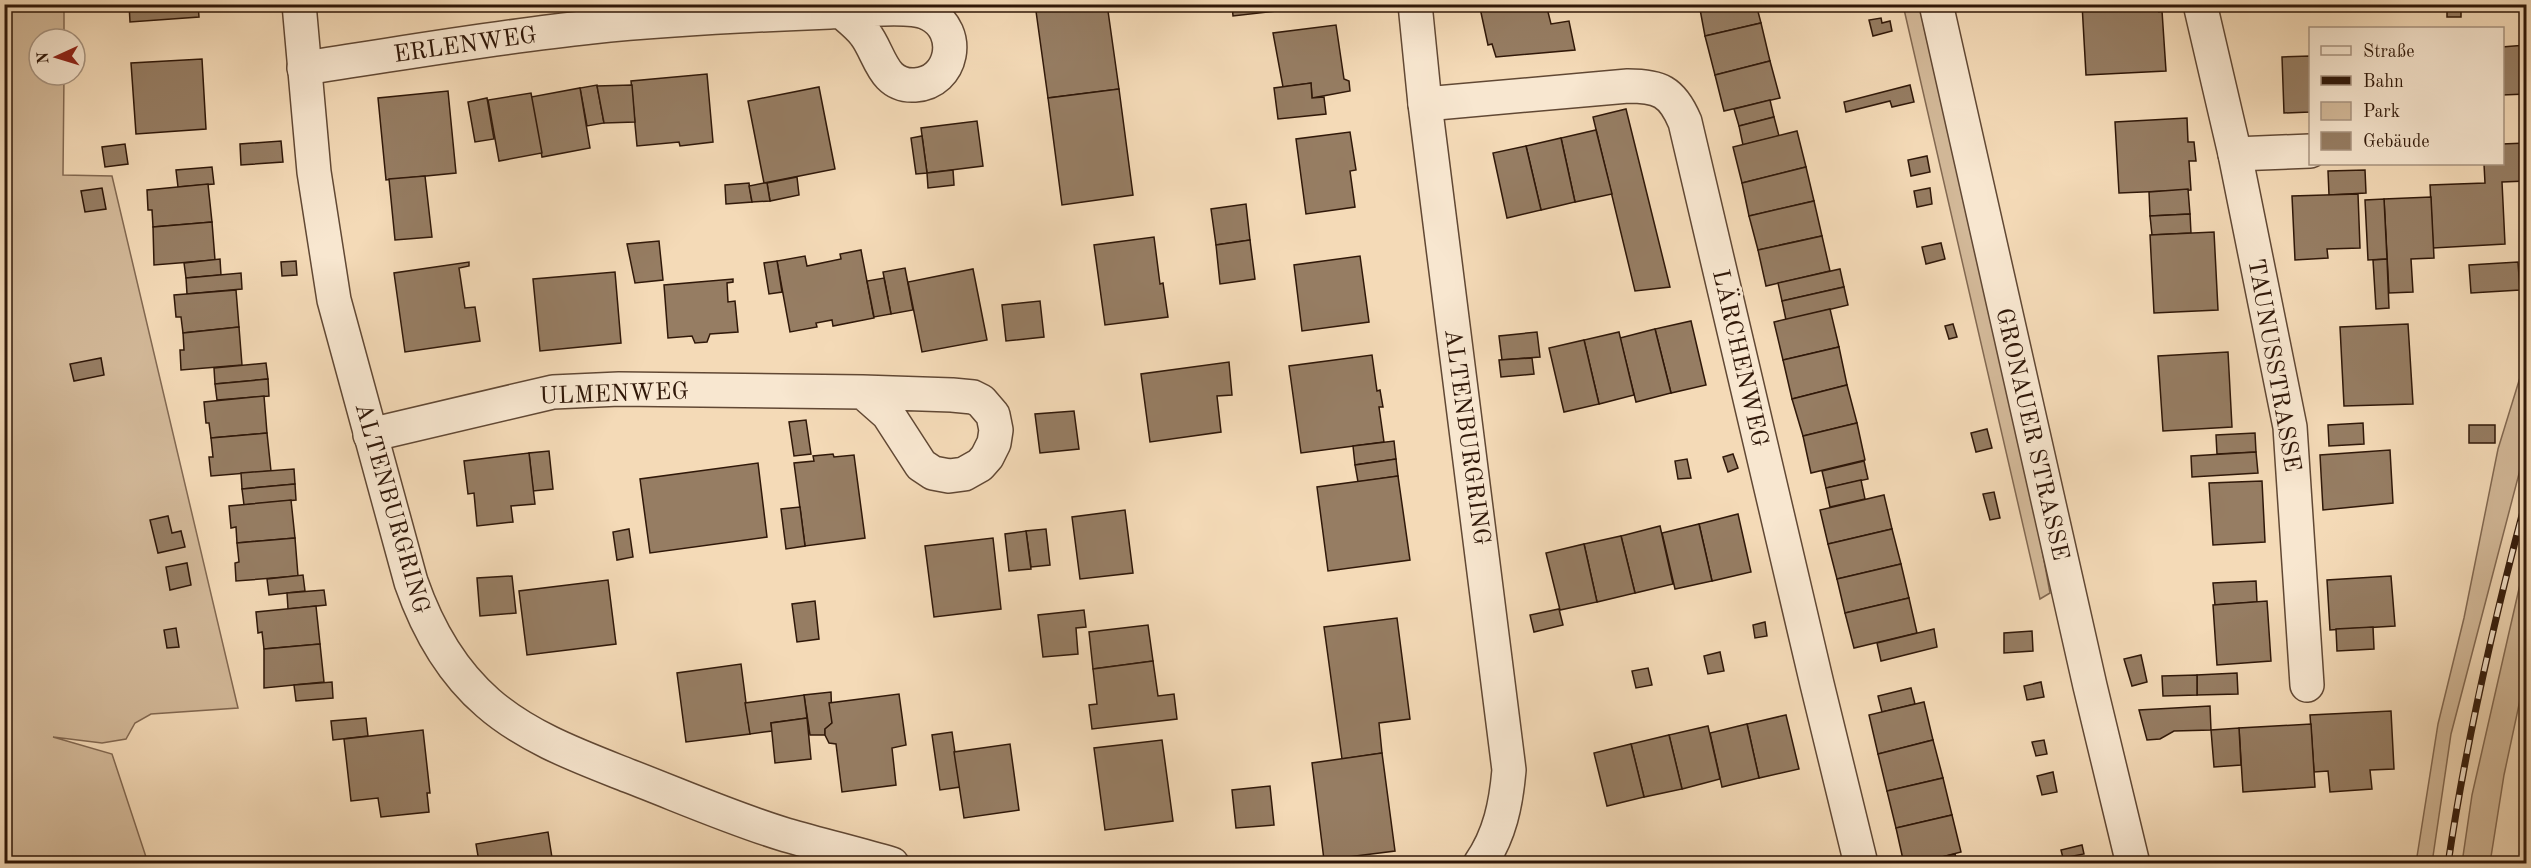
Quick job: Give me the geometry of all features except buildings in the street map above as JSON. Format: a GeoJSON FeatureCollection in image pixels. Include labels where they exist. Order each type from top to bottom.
{"type":"FeatureCollection","features":[{"type":"Feature","properties":{"kind":"street","name":"ALTENBURGRING"},"geometry":{"type":"LineString","coordinates":[[299,4],[314,172],[330,279],[395,529],[422,614],[454,667],[488,703],[512,721],[547,741],[662,789],[785,834],[892,864]]}},
{"type":"Feature","properties":{"kind":"street","name":"ALTENBURGRING"},"geometry":{"type":"LineString","coordinates":[[1416,4],[1425,104],[1509,770],[1506,803],[1495,839],[1484,861]]}},
{"type":"Feature","properties":{"kind":"street","name":"GRONAUER STRASSE"},"geometry":{"type":"LineString","coordinates":[[1936,4],[2090,686],[2133,864]]}},
{"type":"Feature","properties":{"kind":"street","name":"TAUNUSSTRASSE"},"geometry":{"type":"LineString","coordinates":[[2200,4],[2235,154],[2290,427],[2307,685]]}},
{"type":"Feature","properties":{"kind":"street","name":"ERLENWEG"},"geometry":{"type":"LineString","coordinates":[[303,68],[591,27],[760,15],[842,12]]}},
{"type":"Feature","properties":{"kind":"street","name":"LÄRCHENWEG"},"geometry":{"type":"LineString","coordinates":[[1425,104],[1628,86],[1657,88],[1668,94],[1679,107],[1861,864]]}},
{"type":"Feature","properties":{"kind":"street"},"geometry":{"type":"LineString","coordinates":[[2235,154],[2309,151]]}},
{"type":"Feature","properties":{"kind":"street","name":"ULMENWEG"},"geometry":{"type":"LineString","coordinates":[[370,435],[553,392],[620,389],[863,392]]}},
{"type":"Feature","properties":{"kind":"green space"},"geometry":{"type":"Polygon","coordinates":[[[5,5],[64,5],[64,27],[27,27],[27,87],[64,87],[63,175],[112,176],[238,708],[151,714],[135,723],[126,739],[102,743],[53,737],[112,754],[148,863],[5,864],[5,5]]]}},
{"type":"Feature","properties":{"kind":"green space"},"geometry":{"type":"Polygon","coordinates":[[[1903,5],[1919,5],[2037,522],[2050,593],[2040,599],[1903,5]]]}},
{"type":"Feature","properties":{"kind":"green space"},"geometry":{"type":"Polygon","coordinates":[[[2526,358],[2526,447],[2451,734],[2432,863],[2416,863],[2438,724],[2464,618],[2498,449],[2526,358]]]}},
{"type":"Feature","properties":{"kind":"green space"},"geometry":{"type":"Polygon","coordinates":[[[2526,558],[2526,672],[2504,775],[2490,863],[2462,863],[2472,795],[2526,558]]]}},
{"type":"Feature","properties":{"kind":"railway"},"geometry":{"type":"LineString","coordinates":[[2448,864],[2463,772],[2482,681],[2526,500]]}}]}
